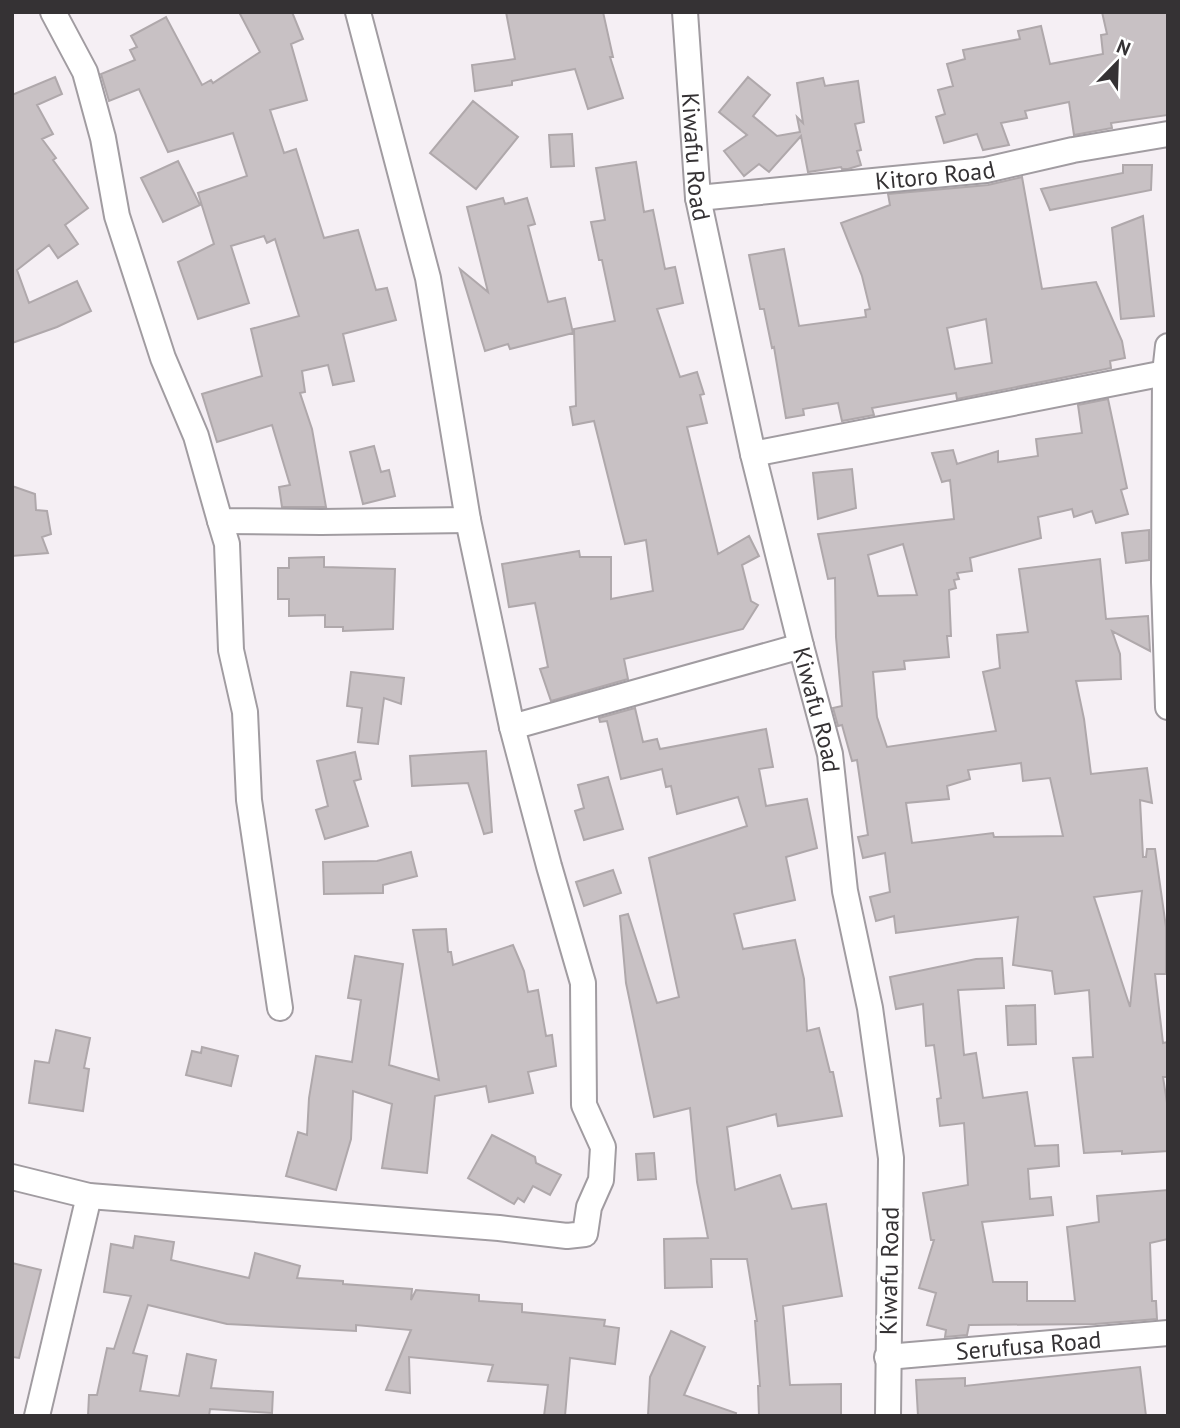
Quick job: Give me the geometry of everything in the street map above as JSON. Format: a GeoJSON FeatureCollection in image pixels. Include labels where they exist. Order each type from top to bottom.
{"type":"FeatureCollection","features":[{"type":"Feature","properties":{"kind":"street"},"geometry":{"type":"LineString","coordinates":[[53,12],[85,72],[103,138],[117,216],[163,358],[196,436],[227,544],[231,650],[245,712],[249,800],[280,1008]]}},
{"type":"Feature","properties":{"kind":"street"},"geometry":{"type":"LineString","coordinates":[[12,1177],[89,1196],[499,1228],[567,1236],[585,1234],[589,1207],[601,1180],[603,1147],[584,1105],[583,983],[512,727],[468,520],[428,278],[358,12]]}},
{"type":"Feature","properties":{"kind":"street","name":"Kiwafu Road"},"geometry":{"type":"LineString","coordinates":[[685,12],[698,198],[753,454],[830,754],[845,891],[870,1008],[891,1158],[888,1416]]}},
{"type":"Feature","properties":{"kind":"street","name":"Kitoro Road"},"geometry":{"type":"LineString","coordinates":[[698,198],[986,170],[1073,150],[1168,134]]}},
{"type":"Feature","properties":{"kind":"street"},"geometry":{"type":"LineString","coordinates":[[1168,346],[1165,373],[1164,582],[1168,707]]}},
{"type":"Feature","properties":{"kind":"street"},"geometry":{"type":"LineString","coordinates":[[753,454],[1165,373]]}},
{"type":"Feature","properties":{"kind":"street"},"geometry":{"type":"LineString","coordinates":[[220,521],[468,520]]}},
{"type":"Feature","properties":{"kind":"street"},"geometry":{"type":"LineString","coordinates":[[512,727],[801,646]]}},
{"type":"Feature","properties":{"kind":"street"},"geometry":{"type":"LineString","coordinates":[[37,1416],[89,1196]]}},
{"type":"Feature","properties":{"kind":"street","name":"Serufusa Road"},"geometry":{"type":"LineString","coordinates":[[887,1357],[1168,1333]]}},
{"type":"Feature","properties":{"kind":"building"},"geometry":{"type":"Polygon","coordinates":[[[239,12],[292,12],[303,39],[291,44],[307,100],[270,110],[284,153],[296,149],[324,238],[358,230],[376,290],[387,288],[396,320],[343,334],[354,381],[333,385],[328,365],[302,371],[305,392],[300,393],[312,429],[326,507],[282,507],[279,487],[290,485],[272,425],[217,442],[202,394],[262,376],[251,329],[299,316],[275,239],[267,243],[264,236],[231,246],[249,303],[198,319],[178,262],[214,244],[198,193],[247,176],[233,133],[168,152],[139,89],[109,101],[101,74],[135,60],[130,50],[137,47],[131,36],[166,17],[202,85],[211,80],[213,83],[260,52],[239,12]]]}},
{"type":"Feature","properties":{"kind":"building"},"geometry":{"type":"Polygon","coordinates":[[[506,12],[603,12],[613,57],[610,57],[623,98],[588,109],[575,69],[475,91],[472,65],[515,59],[506,12]]]}},
{"type":"Feature","properties":{"kind":"building"},"geometry":{"type":"Polygon","coordinates":[[[1102,12],[1168,12],[1168,115],[1111,123],[1112,128],[1074,135],[1069,102],[1025,111],[1027,118],[1001,123],[1009,145],[983,150],[977,134],[944,143],[936,117],[945,114],[938,90],[953,86],[947,64],[965,59],[963,50],[1020,39],[1018,31],[1041,26],[1050,64],[1103,54],[1101,35],[1107,34],[1102,12]]]}},
{"type":"Feature","properties":{"kind":"building"},"geometry":{"type":"Polygon","coordinates":[[[55,77],[62,94],[37,105],[53,134],[42,139],[56,158],[53,160],[88,208],[65,225],[78,244],[58,258],[49,245],[17,270],[29,303],[77,281],[91,311],[12,343],[12,95],[55,77]]]}},
{"type":"Feature","properties":{"kind":"building"},"geometry":{"type":"Polygon","coordinates":[[[748,77],[770,95],[753,116],[777,136],[800,132],[797,117],[803,123],[797,83],[823,78],[825,86],[858,81],[864,122],[855,124],[861,150],[857,151],[861,165],[848,169],[841,167],[808,172],[801,136],[769,172],[759,164],[744,176],[724,151],[747,135],[719,112],[748,77]]]}},
{"type":"Feature","properties":{"kind":"building"},"geometry":{"type":"Polygon","coordinates":[[[473,101],[518,137],[476,189],[430,153],[473,101]]]}},
{"type":"Feature","properties":{"kind":"building"},"geometry":{"type":"Polygon","coordinates":[[[572,134],[574,166],[551,167],[549,135],[572,134]]]}},
{"type":"Feature","properties":{"kind":"building"},"geometry":{"type":"Polygon","coordinates":[[[178,161],[200,205],[163,222],[141,178],[178,161]]]}},
{"type":"Feature","properties":{"kind":"building"},"geometry":{"type":"Polygon","coordinates":[[[636,162],[644,212],[653,210],[665,269],[675,267],[683,303],[657,309],[680,377],[697,372],[704,394],[700,395],[707,423],[687,427],[718,554],[749,536],[759,556],[742,565],[751,601],[758,605],[743,629],[624,659],[628,679],[551,701],[540,669],[548,667],[535,603],[509,607],[502,564],[579,551],[580,557],[611,557],[611,599],[653,591],[646,540],[625,544],[594,421],[573,425],[570,407],[576,406],[574,329],[615,321],[591,222],[605,220],[596,168],[636,162]]]}},
{"type":"Feature","properties":{"kind":"building"},"geometry":{"type":"Polygon","coordinates":[[[1123,165],[1152,165],[1151,190],[1050,210],[1041,189],[1123,173],[1123,165]]]}},
{"type":"Feature","properties":{"kind":"building"},"geometry":{"type":"Polygon","coordinates":[[[1022,177],[1042,289],[1096,282],[1122,341],[1125,358],[1110,361],[1111,368],[957,399],[956,393],[872,408],[874,415],[842,421],[838,403],[803,409],[804,415],[786,418],[774,347],[772,348],[764,309],[760,309],[749,255],[784,249],[799,326],[866,317],[865,310],[870,309],[862,276],[841,223],[890,205],[888,194],[988,185],[1022,177]],[[986,319],[947,328],[955,369],[992,363],[986,319]]]}},
{"type":"Feature","properties":{"kind":"building"},"geometry":{"type":"Polygon","coordinates":[[[503,198],[505,204],[527,198],[535,224],[528,226],[548,302],[565,298],[573,333],[510,349],[508,344],[485,351],[460,269],[488,292],[467,207],[503,198]]]}},
{"type":"Feature","properties":{"kind":"building"},"geometry":{"type":"Polygon","coordinates":[[[1143,216],[1154,316],[1121,319],[1112,228],[1143,216]]]}},
{"type":"Feature","properties":{"kind":"building"},"geometry":{"type":"Polygon","coordinates":[[[1108,399],[1127,488],[1121,490],[1128,514],[1096,523],[1092,511],[1074,517],[1072,509],[1038,517],[1041,538],[970,558],[972,571],[957,573],[959,579],[954,580],[956,588],[949,590],[949,657],[904,661],[905,669],[873,672],[877,717],[887,747],[996,731],[983,672],[1000,668],[997,635],[1028,632],[1019,569],[1100,559],[1106,619],[1148,616],[1150,651],[1112,631],[1120,654],[1121,679],[1076,681],[1091,774],[1147,768],[1152,803],[1140,800],[1143,857],[1146,857],[1147,849],[1155,849],[1166,927],[1166,974],[1155,974],[1163,1043],[1168,1042],[1168,1077],[1163,1077],[1168,1109],[1168,1151],[1084,1153],[1073,1058],[1093,1057],[1089,990],[1055,994],[1052,971],[1013,965],[1018,917],[896,933],[894,916],[876,921],[870,897],[890,892],[885,853],[863,858],[858,837],[868,835],[857,760],[852,761],[842,725],[838,726],[833,708],[842,706],[836,637],[835,578],[828,579],[818,534],[954,519],[950,480],[942,482],[932,453],[953,450],[957,464],[998,451],[998,462],[1038,456],[1036,439],[1082,433],[1078,405],[1108,399]],[[903,544],[868,555],[878,596],[917,595],[903,544]],[[1021,763],[968,770],[970,779],[947,786],[949,799],[906,803],[912,843],[993,833],[994,837],[1063,836],[1050,778],[1023,781],[1021,763]],[[1142,891],[1094,897],[1130,1007],[1142,891]]]}},
{"type":"Feature","properties":{"kind":"building"},"geometry":{"type":"Polygon","coordinates":[[[374,446],[381,472],[389,470],[395,496],[363,504],[350,452],[374,446]]]}},
{"type":"Feature","properties":{"kind":"building"},"geometry":{"type":"Polygon","coordinates":[[[852,469],[856,508],[818,519],[813,473],[852,469]]]}},
{"type":"Feature","properties":{"kind":"building"},"geometry":{"type":"Polygon","coordinates":[[[12,486],[35,494],[36,510],[47,511],[51,534],[42,537],[48,553],[12,556],[12,486]]]}},
{"type":"Feature","properties":{"kind":"building"},"geometry":{"type":"Polygon","coordinates":[[[1149,530],[1149,560],[1126,563],[1122,533],[1149,530]]]}},
{"type":"Feature","properties":{"kind":"building"},"geometry":{"type":"Polygon","coordinates":[[[324,557],[324,567],[395,569],[393,629],[343,631],[343,627],[325,627],[325,615],[289,616],[289,599],[278,599],[278,568],[289,568],[289,558],[324,557]]]}},
{"type":"Feature","properties":{"kind":"building"},"geometry":{"type":"Polygon","coordinates":[[[351,672],[404,678],[401,704],[384,698],[378,744],[358,742],[362,708],[347,706],[351,672]]]}},
{"type":"Feature","properties":{"kind":"building"},"geometry":{"type":"Polygon","coordinates":[[[635,708],[643,742],[657,739],[660,749],[766,729],[773,767],[759,769],[766,806],[807,799],[817,848],[786,857],[795,900],[734,914],[743,949],[795,940],[804,979],[807,1031],[819,1028],[830,1072],[833,1072],[842,1116],[778,1126],[776,1114],[727,1127],[735,1190],[780,1175],[792,1209],[826,1204],[842,1296],[783,1306],[790,1385],[841,1384],[841,1416],[759,1416],[757,1321],[747,1259],[711,1259],[712,1287],[665,1288],[664,1239],[708,1238],[697,1182],[690,1108],[654,1117],[626,983],[620,916],[628,914],[657,1003],[679,997],[649,858],[747,826],[738,797],[677,814],[671,786],[666,787],[662,769],[621,779],[607,721],[600,722],[599,718],[635,708]]]}},
{"type":"Feature","properties":{"kind":"building"},"geometry":{"type":"Polygon","coordinates":[[[486,751],[492,832],[484,834],[468,783],[412,786],[410,756],[486,751]]]}},
{"type":"Feature","properties":{"kind":"building"},"geometry":{"type":"Polygon","coordinates":[[[355,752],[361,779],[354,781],[368,826],[325,839],[316,810],[328,806],[317,761],[355,752]]]}},
{"type":"Feature","properties":{"kind":"building"},"geometry":{"type":"Polygon","coordinates":[[[608,777],[623,829],[584,840],[575,811],[584,808],[578,785],[608,777]]]}},
{"type":"Feature","properties":{"kind":"building"},"geometry":{"type":"Polygon","coordinates":[[[411,852],[417,876],[383,885],[383,893],[324,894],[323,862],[377,861],[411,852]]]}},
{"type":"Feature","properties":{"kind":"building"},"geometry":{"type":"Polygon","coordinates":[[[613,870],[621,893],[584,906],[576,882],[613,870]]]}},
{"type":"Feature","properties":{"kind":"building"},"geometry":{"type":"Polygon","coordinates":[[[446,929],[448,952],[451,952],[453,965],[513,945],[524,971],[528,992],[538,990],[546,1036],[552,1035],[556,1066],[528,1072],[533,1093],[489,1102],[486,1086],[435,1096],[427,1173],[382,1168],[392,1104],[353,1091],[351,1139],[336,1190],[286,1176],[298,1132],[307,1135],[309,1098],[316,1056],[352,1062],[361,1000],[348,998],[355,956],[403,964],[389,1065],[439,1080],[413,930],[446,929]]]}},
{"type":"Feature","properties":{"kind":"building"},"geometry":{"type":"Polygon","coordinates":[[[1002,958],[1004,988],[958,990],[964,1055],[976,1053],[983,1098],[1027,1092],[1035,1146],[1058,1145],[1059,1166],[1028,1169],[1030,1199],[1051,1197],[1053,1215],[982,1222],[993,1282],[1027,1282],[1027,1301],[1075,1301],[1067,1227],[1099,1222],[1097,1196],[1168,1190],[1168,1239],[1150,1243],[1152,1301],[1156,1301],[1157,1319],[1095,1324],[969,1325],[967,1335],[945,1337],[946,1330],[927,1325],[936,1293],[919,1288],[934,1240],[931,1240],[923,1193],[968,1185],[964,1123],[940,1126],[937,1099],[941,1098],[934,1045],[926,1046],[923,1004],[896,1009],[890,977],[976,959],[1002,958]]]}},
{"type":"Feature","properties":{"kind":"building"},"geometry":{"type":"Polygon","coordinates":[[[1035,1005],[1036,1044],[1008,1045],[1006,1006],[1035,1005]]]}},
{"type":"Feature","properties":{"kind":"building"},"geometry":{"type":"Polygon","coordinates":[[[56,1030],[90,1038],[84,1068],[89,1069],[83,1111],[29,1103],[35,1061],[49,1063],[56,1030]]]}},
{"type":"Feature","properties":{"kind":"building"},"geometry":{"type":"Polygon","coordinates":[[[202,1047],[238,1056],[231,1086],[186,1075],[192,1051],[201,1053],[202,1047]]]}},
{"type":"Feature","properties":{"kind":"building"},"geometry":{"type":"Polygon","coordinates":[[[492,1135],[535,1157],[536,1163],[561,1175],[550,1195],[533,1186],[524,1202],[518,1198],[514,1204],[468,1178],[492,1135]]]}},
{"type":"Feature","properties":{"kind":"building"},"geometry":{"type":"Polygon","coordinates":[[[654,1153],[656,1179],[638,1180],[636,1154],[654,1153]]]}},
{"type":"Feature","properties":{"kind":"building"},"geometry":{"type":"Polygon","coordinates":[[[135,1236],[174,1242],[171,1260],[249,1278],[255,1253],[300,1266],[297,1278],[412,1289],[411,1300],[416,1290],[479,1295],[479,1301],[522,1304],[522,1312],[605,1320],[604,1326],[619,1328],[615,1364],[570,1358],[565,1416],[544,1416],[548,1385],[488,1381],[493,1365],[409,1357],[410,1393],[386,1390],[411,1330],[356,1325],[356,1331],[227,1324],[148,1305],[133,1353],[147,1356],[140,1391],[179,1396],[187,1354],[216,1360],[211,1388],[273,1392],[272,1413],[210,1409],[209,1416],[88,1416],[89,1395],[97,1395],[107,1348],[114,1349],[131,1296],[104,1292],[111,1244],[133,1248],[135,1236]]]}},
{"type":"Feature","properties":{"kind":"building"},"geometry":{"type":"Polygon","coordinates":[[[12,1263],[41,1270],[19,1358],[12,1357],[12,1263]]]}},
{"type":"Feature","properties":{"kind":"building"},"geometry":{"type":"Polygon","coordinates":[[[671,1331],[705,1347],[684,1395],[736,1413],[735,1416],[648,1416],[650,1377],[671,1331]]]}},
{"type":"Feature","properties":{"kind":"building"},"geometry":{"type":"Polygon","coordinates":[[[1140,1367],[1146,1416],[918,1416],[916,1380],[965,1378],[965,1386],[1140,1367]]]}}]}
